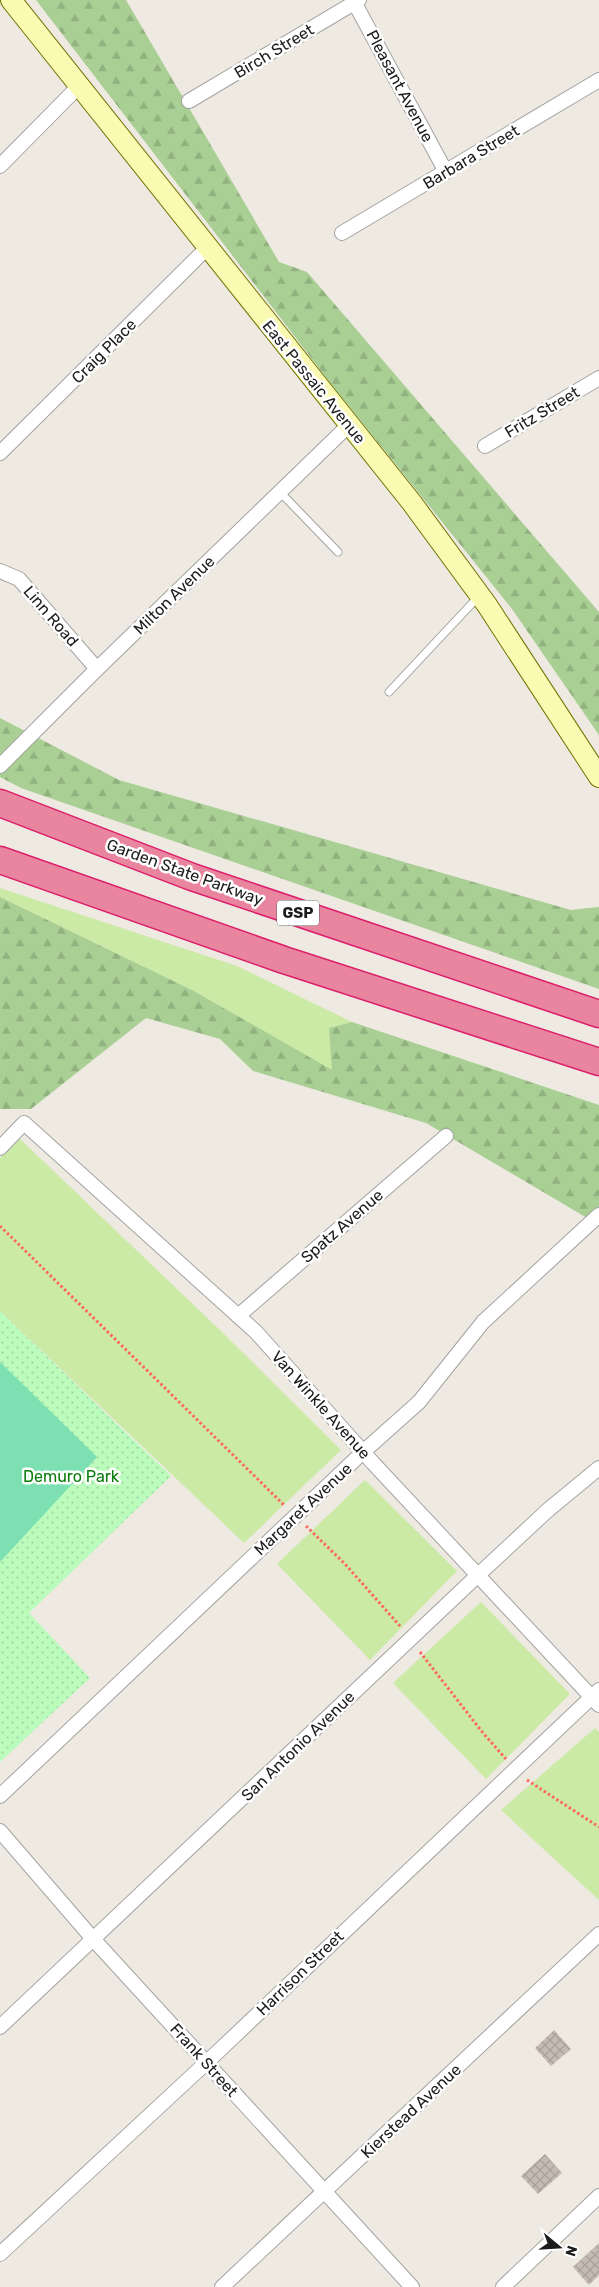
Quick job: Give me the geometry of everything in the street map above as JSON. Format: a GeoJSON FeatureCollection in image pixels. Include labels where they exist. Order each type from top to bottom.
{"type":"FeatureCollection","features":[{"type":"Feature","properties":{"kind":"highway","name":"Garden State Parkway"},"geometry":{"type":"LineString","coordinates":[[0,803],[192,877],[599,1014]]}},
{"type":"Feature","properties":{"kind":"highway"},"geometry":{"type":"LineString","coordinates":[[0,860],[275,957],[599,1062]]}},
{"type":"Feature","properties":{"kind":"main road","name":"East Passaic Avenue"},"geometry":{"type":"LineString","coordinates":[[11,0],[412,503],[480,596],[599,777]]}},
{"type":"Feature","properties":{"kind":"street","name":"Birch Street"},"geometry":{"type":"LineString","coordinates":[[189,101],[356,1]]}},
{"type":"Feature","properties":{"kind":"street","name":"Pleasant Avenue"},"geometry":{"type":"LineString","coordinates":[[356,1],[446,172]]}},
{"type":"Feature","properties":{"kind":"street","name":"Barbara Street"},"geometry":{"type":"LineString","coordinates":[[342,233],[599,80]]}},
{"type":"Feature","properties":{"kind":"street"},"geometry":{"type":"LineString","coordinates":[[0,166],[80,86]]}},
{"type":"Feature","properties":{"kind":"street","name":"Craig Place"},"geometry":{"type":"LineString","coordinates":[[0,453],[207,248]]}},
{"type":"Feature","properties":{"kind":"street","name":"Fritz Street"},"geometry":{"type":"LineString","coordinates":[[485,446],[599,378]]}},
{"type":"Feature","properties":{"kind":"street","name":"Milton Avenue"},"geometry":{"type":"LineString","coordinates":[[0,766],[97,669],[349,425]]}},
{"type":"Feature","properties":{"kind":"street","name":"Linn Road"},"geometry":{"type":"LineString","coordinates":[[0,571],[19,579],[97,669]]}},
{"type":"Feature","properties":{"kind":"street","name":"Van Winkle Avenue"},"geometry":{"type":"LineString","coordinates":[[0,1148],[24,1123],[256,1332],[363,1452],[478,1576],[596,1697]]}},
{"type":"Feature","properties":{"kind":"street","name":"Spatz Avenue"},"geometry":{"type":"LineString","coordinates":[[238,1316],[446,1136]]}},
{"type":"Feature","properties":{"kind":"street","name":"Margaret Avenue"},"geometry":{"type":"LineString","coordinates":[[0,1796],[363,1452],[419,1402],[483,1322],[599,1215]]}},
{"type":"Feature","properties":{"kind":"street","name":"San Antonio Avenue"},"geometry":{"type":"LineString","coordinates":[[0,2027],[548,1510],[599,1468]]}},
{"type":"Feature","properties":{"kind":"street","name":"Harrison Street"},"geometry":{"type":"LineString","coordinates":[[0,2254],[596,1697]]}},
{"type":"Feature","properties":{"kind":"street","name":"Frank Street"},"geometry":{"type":"LineString","coordinates":[[0,1831],[94,1940],[412,2287]]}},
{"type":"Feature","properties":{"kind":"street","name":"Kierstead Avenue"},"geometry":{"type":"LineString","coordinates":[[222,2287],[599,1934]]}},
{"type":"Feature","properties":{"kind":"street"},"geometry":{"type":"LineString","coordinates":[[503,2287],[599,2196]]}},
{"type":"Feature","properties":{"kind":"lane"},"geometry":{"type":"LineString","coordinates":[[280,492],[338,552]]}},
{"type":"Feature","properties":{"kind":"lane"},"geometry":{"type":"LineString","coordinates":[[389,692],[480,596]]}},
{"type":"Feature","properties":{"kind":"path"},"geometry":{"type":"LineString","coordinates":[[0,1226],[286,1507]]}},
{"type":"Feature","properties":{"kind":"path"},"geometry":{"type":"LineString","coordinates":[[306,1526],[345,1564],[400,1626]]}},
{"type":"Feature","properties":{"kind":"path"},"geometry":{"type":"LineString","coordinates":[[420,1652],[483,1733],[507,1759]]}},
{"type":"Feature","properties":{"kind":"path"},"geometry":{"type":"LineString","coordinates":[[527,1780],[599,1827]]}},
{"type":"Feature","properties":{"kind":"green space"},"geometry":{"type":"Polygon","coordinates":[[[36,0],[126,0],[279,262],[307,272],[599,612],[599,735],[512,609],[332,385],[36,0]]]}},
{"type":"Feature","properties":{"kind":"green space"},"geometry":{"type":"Polygon","coordinates":[[[0,718],[119,780],[571,910],[599,907],[599,989],[21,788],[0,777],[0,718]]]}},
{"type":"Feature","properties":{"kind":"green space"},"geometry":{"type":"Polygon","coordinates":[[[0,888],[237,966],[352,1022],[329,1028],[333,1071],[194,991],[0,897],[0,888]]]}},
{"type":"Feature","properties":{"kind":"green space"},"geometry":{"type":"Polygon","coordinates":[[[0,897],[194,991],[332,1070],[329,1028],[352,1022],[599,1105],[599,1225],[426,1123],[253,1071],[220,1039],[146,1018],[31,1109],[0,1109],[0,897]]]}},
{"type":"Feature","properties":{"kind":"green space"},"geometry":{"type":"Polygon","coordinates":[[[19,1138],[221,1331],[341,1450],[244,1543],[0,1311],[0,1158],[19,1138]]]}},
{"type":"Feature","properties":{"kind":"green space","name":"Demuro Park"},"geometry":{"type":"Polygon","coordinates":[[[0,1311],[171,1476],[29,1613],[90,1678],[0,1762],[0,1311]]]}},
{"type":"Feature","properties":{"kind":"green space"},"geometry":{"type":"Polygon","coordinates":[[[0,1362],[97,1457],[0,1562],[0,1362]]]}},
{"type":"Feature","properties":{"kind":"green space"},"geometry":{"type":"Polygon","coordinates":[[[365,1480],[457,1571],[370,1660],[277,1564],[365,1480]]]}},
{"type":"Feature","properties":{"kind":"green space"},"geometry":{"type":"Polygon","coordinates":[[[481,1602],[570,1694],[486,1779],[393,1683],[481,1602]]]}},
{"type":"Feature","properties":{"kind":"green space"},"geometry":{"type":"Polygon","coordinates":[[[595,1728],[599,1732],[599,1900],[501,1810],[595,1728]]]}},
{"type":"Feature","properties":{"kind":"building"},"geometry":{"type":"Polygon","coordinates":[[[554,2030],[571,2049],[551,2066],[535,2048],[554,2030]]]}},
{"type":"Feature","properties":{"kind":"building"},"geometry":{"type":"Polygon","coordinates":[[[545,2154],[562,2173],[538,2194],[521,2176],[545,2154]]]}},
{"type":"Feature","properties":{"kind":"building"},"geometry":{"type":"Polygon","coordinates":[[[599,2243],[599,2275],[589,2285],[573,2267],[599,2243]]]}}]}
